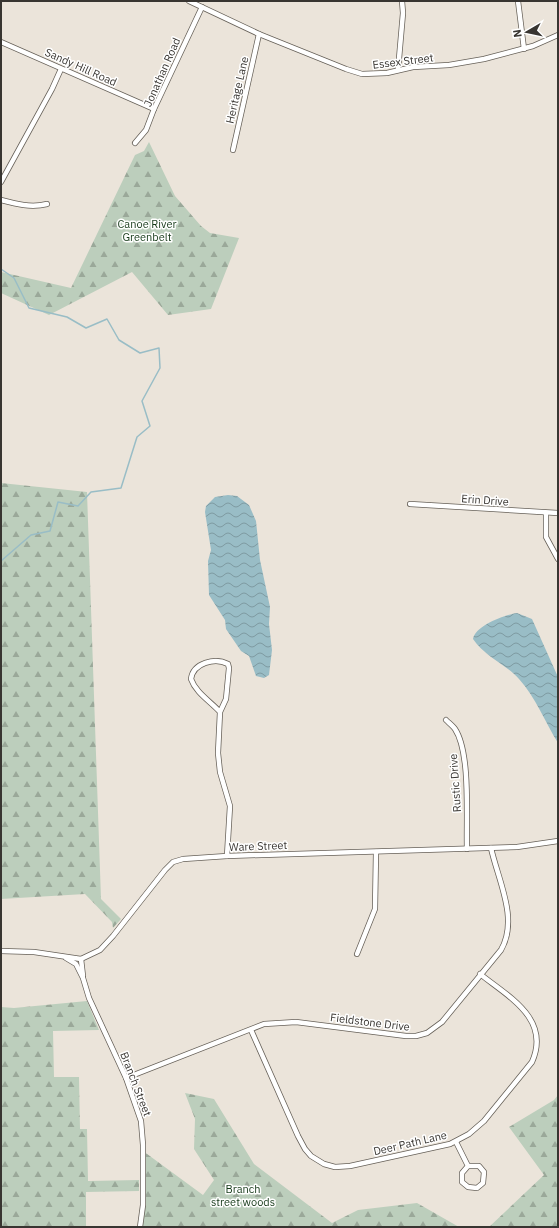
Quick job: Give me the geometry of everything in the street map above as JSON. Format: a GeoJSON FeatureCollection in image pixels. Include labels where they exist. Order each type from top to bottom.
{"type":"FeatureCollection","features":[{"type":"Feature","properties":{"kind":"street","name":"Essex Street"},"geometry":{"type":"LineString","coordinates":[[189,1],[200,4],[259,34],[362,74],[386,73],[398,70],[463,63],[524,49],[558,35]]}},
{"type":"Feature","properties":{"kind":"street"},"geometry":{"type":"LineString","coordinates":[[398,70],[403,19],[402,1]]}},
{"type":"Feature","properties":{"kind":"street"},"geometry":{"type":"LineString","coordinates":[[518,1],[524,49]]}},
{"type":"Feature","properties":{"kind":"street","name":"Jonathan Road"},"geometry":{"type":"LineString","coordinates":[[135,143],[146,130],[200,4]]}},
{"type":"Feature","properties":{"kind":"street","name":"Heritage Lane"},"geometry":{"type":"LineString","coordinates":[[233,150],[259,34]]}},
{"type":"Feature","properties":{"kind":"street","name":"Sandy Hill Road"},"geometry":{"type":"LineString","coordinates":[[1,42],[154,109]]}},
{"type":"Feature","properties":{"kind":"street"},"geometry":{"type":"LineString","coordinates":[[1,182],[52,89],[61,69]]}},
{"type":"Feature","properties":{"kind":"street"},"geometry":{"type":"LineString","coordinates":[[1,200],[25,205],[38,206],[47,204]]}},
{"type":"Feature","properties":{"kind":"street","name":"Erin Drive"},"geometry":{"type":"LineString","coordinates":[[410,504],[558,513]]}},
{"type":"Feature","properties":{"kind":"street"},"geometry":{"type":"LineString","coordinates":[[546,513],[546,537],[558,559]]}},
{"type":"Feature","properties":{"kind":"street"},"geometry":{"type":"LineString","coordinates":[[220,712],[200,693],[193,685],[191,679],[195,670],[206,662],[224,662],[228,664],[229,668],[226,699],[220,712],[218,753],[220,772],[230,806],[227,856]]}},
{"type":"Feature","properties":{"kind":"street","name":"Rustic Drive"},"geometry":{"type":"LineString","coordinates":[[446,720],[455,730],[463,750],[466,778],[467,849]]}},
{"type":"Feature","properties":{"kind":"street","name":"Ware Street"},"geometry":{"type":"LineString","coordinates":[[81,959],[100,950],[113,936],[164,870],[173,862],[183,859],[227,856],[534,846],[558,841]]}},
{"type":"Feature","properties":{"kind":"street","name":"Fieldstone Drive"},"geometry":{"type":"LineString","coordinates":[[126,1078],[272,1022],[296,1022],[406,1036],[428,1033],[442,1022],[501,950],[508,934],[508,911],[491,848]]}},
{"type":"Feature","properties":{"kind":"street"},"geometry":{"type":"LineString","coordinates":[[357,954],[375,909],[376,852]]}},
{"type":"Feature","properties":{"kind":"street"},"geometry":{"type":"LineString","coordinates":[[1,951],[34,952],[81,959]]}},
{"type":"Feature","properties":{"kind":"street","name":"Branch Street"},"geometry":{"type":"LineString","coordinates":[[65,957],[76,964],[83,978],[89,998],[126,1078],[141,1121],[143,1136],[143,1205],[140,1227]]}},
{"type":"Feature","properties":{"kind":"street","name":"Branch Street"},"geometry":{"type":"LineString","coordinates":[[81,959],[83,978]]}},
{"type":"Feature","properties":{"kind":"street","name":"Deer Path Lane"},"geometry":{"type":"LineString","coordinates":[[251,1030],[298,1136],[305,1149],[318,1161],[329,1166],[350,1166],[439,1147],[456,1142],[469,1134],[484,1121],[532,1062],[536,1048],[536,1035],[531,1019],[512,999],[480,974]]}},
{"type":"Feature","properties":{"kind":"street"},"geometry":{"type":"LineString","coordinates":[[456,1142],[468,1166]]}},
{"type":"Feature","properties":{"kind":"street"},"geometry":{"type":"LineString","coordinates":[[468,1166],[479,1166],[484,1172],[484,1180],[477,1188],[470,1188],[462,1182],[462,1173],[468,1166]]}},
{"type":"Feature","properties":{"kind":"green space","name":"Canoe River Greenbelt"},"geometry":{"type":"Polygon","coordinates":[[[149,142],[175,196],[201,226],[210,233],[239,238],[211,309],[168,315],[132,272],[49,315],[1,293],[1,272],[71,288],[135,155],[144,151],[149,142]]]}},
{"type":"Feature","properties":{"kind":"green space"},"geometry":{"type":"Polygon","coordinates":[[[1,483],[87,492],[101,899],[121,919],[113,928],[112,922],[85,894],[1,899],[1,483]]]}},
{"type":"Feature","properties":{"kind":"green space"},"geometry":{"type":"Polygon","coordinates":[[[87,1001],[99,1030],[53,1031],[54,1077],[79,1077],[80,1129],[87,1129],[88,1181],[139,1180],[139,1191],[86,1192],[86,1227],[1,1227],[1,1007],[14,1008],[87,1001]]]}},
{"type":"Feature","properties":{"kind":"green space","name":"Branch street woods"},"geometry":{"type":"Polygon","coordinates":[[[185,1093],[214,1099],[254,1164],[332,1223],[358,1210],[417,1203],[459,1227],[140,1227],[143,1151],[203,1195],[214,1180],[194,1149],[195,1119],[185,1093]]]}},
{"type":"Feature","properties":{"kind":"green space"},"geometry":{"type":"Polygon","coordinates":[[[558,1095],[558,1227],[489,1227],[544,1175],[509,1127],[554,1100],[558,1095]]]}},
{"type":"Feature","properties":{"kind":"water"},"geometry":{"type":"Polygon","coordinates":[[[228,495],[237,496],[249,505],[256,521],[260,560],[270,607],[269,624],[272,650],[269,675],[264,678],[256,676],[249,656],[241,651],[226,629],[225,620],[209,595],[208,561],[211,550],[205,512],[206,506],[215,497],[228,495]]]}},
{"type":"Feature","properties":{"kind":"water"},"geometry":{"type":"Polygon","coordinates":[[[517,613],[532,619],[558,677],[558,743],[525,686],[508,669],[483,651],[473,639],[475,634],[484,626],[505,616],[517,613]]]}},
{"type":"Feature","properties":{"kind":"waterway"},"geometry":{"type":"LineString","coordinates":[[1,269],[14,278],[29,308],[67,317],[86,328],[107,319],[119,340],[140,353],[159,348],[160,368],[142,401],[150,426],[137,437],[121,488],[91,492],[78,506],[58,502],[50,531],[31,535],[1,561]]}}]}
